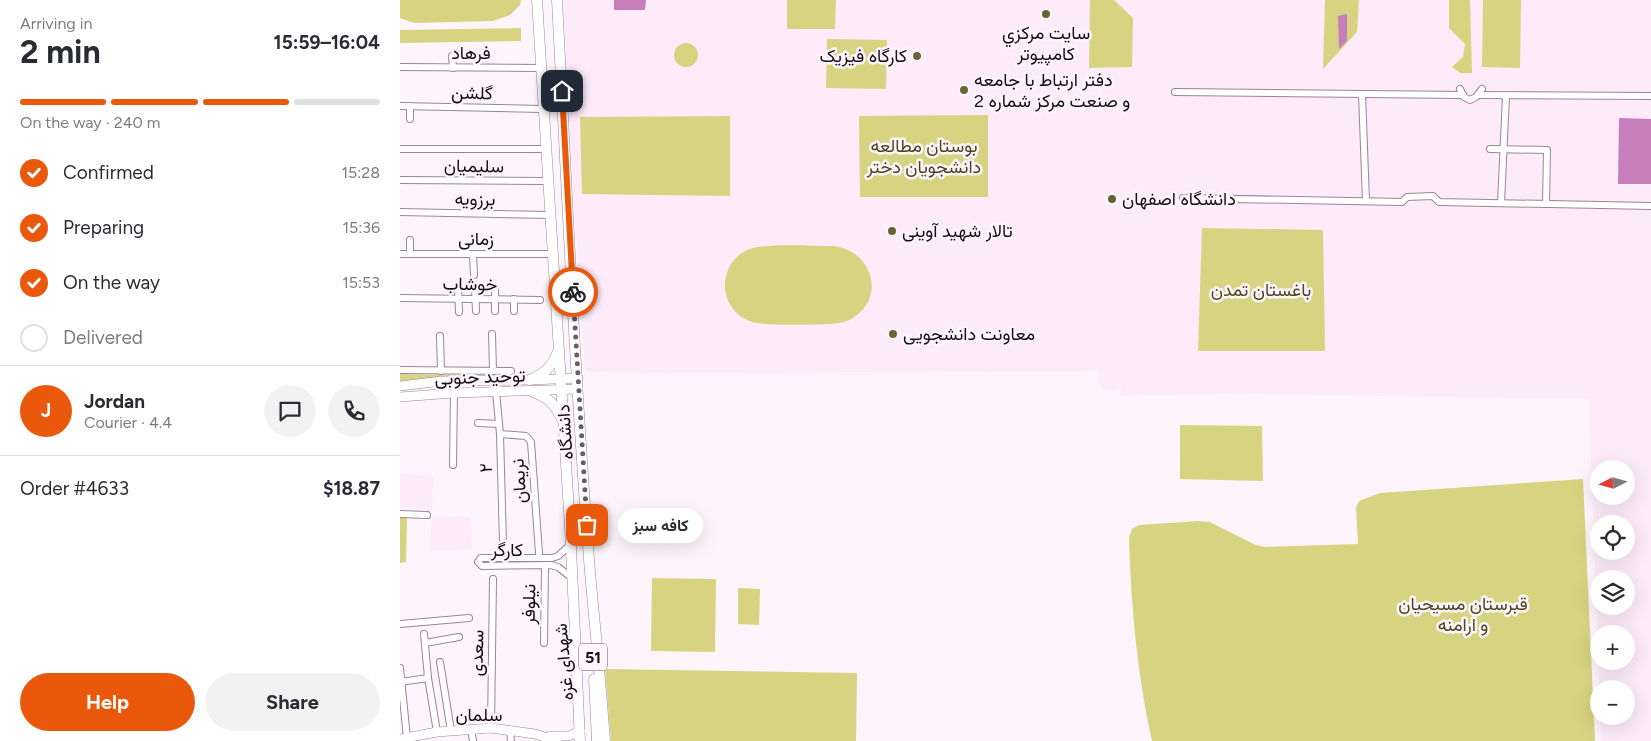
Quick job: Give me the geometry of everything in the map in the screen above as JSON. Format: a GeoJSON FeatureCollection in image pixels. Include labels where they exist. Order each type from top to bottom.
{"type":"FeatureCollection","features":[{"type":"Feature","properties":{"kind":"main road","name":"دانشگاه"},"geometry":{"type":"LineString","coordinates":[[537,0],[560,378]]}},
{"type":"Feature","properties":{"kind":"main road","name":"دانشگاه"},"geometry":{"type":"LineString","coordinates":[[557,0],[578,389],[590,573],[605,741]]}},
{"type":"Feature","properties":{"kind":"main road"},"geometry":{"type":"LineString","coordinates":[[530,380],[544,373],[550,367],[558,352]]}},
{"type":"Feature","properties":{"kind":"main road","name":"51"},"geometry":{"type":"LineString","coordinates":[[560,378],[561,390]]}},
{"type":"Feature","properties":{"kind":"main road","name":"توحید جنوبی"},"geometry":{"type":"LineString","coordinates":[[400,386],[444,381],[578,378]]}},
{"type":"Feature","properties":{"kind":"main road"},"geometry":{"type":"LineString","coordinates":[[400,391],[447,386],[448,383],[444,381]]}},
{"type":"Feature","properties":{"kind":"main road","name":"توحید جنوبی"},"geometry":{"type":"LineString","coordinates":[[400,397],[454,393],[578,389]]}},
{"type":"Feature","properties":{"kind":"main road","name":"دانشگاه"},"geometry":{"type":"LineString","coordinates":[[561,390],[573,579],[580,736]]}},
{"type":"Feature","properties":{"kind":"main road"},"geometry":{"type":"LineString","coordinates":[[530,392],[546,397],[554,404],[564,421]]}},
{"type":"Feature","properties":{"kind":"main road","name":"شهدای غزه"},"geometry":{"type":"LineString","coordinates":[[590,573],[597,741]]}},
{"type":"Feature","properties":{"kind":"main road","name":"شهدای غزه"},"geometry":{"type":"LineString","coordinates":[[573,579],[587,741]]}},
{"type":"Feature","properties":{"kind":"main road","name":"سلمان"},"geometry":{"type":"LineString","coordinates":[[404,738],[437,732],[491,728],[535,734],[551,740]]}},
{"type":"Feature","properties":{"kind":"main road"},"geometry":{"type":"LineString","coordinates":[[535,734],[572,738],[580,736]]}},
{"type":"Feature","properties":{"kind":"street"},"geometry":{"type":"LineString","coordinates":[[452,56],[453,68]]}},
{"type":"Feature","properties":{"kind":"street","name":"فرهاد"},"geometry":{"type":"LineString","coordinates":[[400,67],[541,68]]}},
{"type":"Feature","properties":{"kind":"street"},"geometry":{"type":"LineString","coordinates":[[1175,92],[1362,94],[1461,92],[1470,100],[1473,100],[1480,92],[1506,96],[1651,96]]}},
{"type":"Feature","properties":{"kind":"street"},"geometry":{"type":"LineString","coordinates":[[1362,94],[1366,202]]}},
{"type":"Feature","properties":{"kind":"street"},"geometry":{"type":"LineString","coordinates":[[1501,203],[1506,96]]}},
{"type":"Feature","properties":{"kind":"street","name":"گلشن"},"geometry":{"type":"LineString","coordinates":[[400,106],[544,109]]}},
{"type":"Feature","properties":{"kind":"street"},"geometry":{"type":"LineString","coordinates":[[410,106],[410,119]]}},
{"type":"Feature","properties":{"kind":"street"},"geometry":{"type":"LineString","coordinates":[[400,148],[546,149]]}},
{"type":"Feature","properties":{"kind":"street"},"geometry":{"type":"LineString","coordinates":[[1490,149],[1547,150],[1546,204]]}},
{"type":"Feature","properties":{"kind":"street","name":"سلیمیان"},"geometry":{"type":"LineString","coordinates":[[400,180],[548,181]]}},
{"type":"Feature","properties":{"kind":"street"},"geometry":{"type":"LineString","coordinates":[[1183,198],[1402,202],[1407,197],[1433,196],[1439,202],[1651,206]]}},
{"type":"Feature","properties":{"kind":"street","name":"برزویه"},"geometry":{"type":"LineString","coordinates":[[400,212],[550,215]]}},
{"type":"Feature","properties":{"kind":"street"},"geometry":{"type":"LineString","coordinates":[[410,240],[410,254]]}},
{"type":"Feature","properties":{"kind":"street","name":"زمانی"},"geometry":{"type":"LineString","coordinates":[[400,254],[552,254]]}},
{"type":"Feature","properties":{"kind":"street"},"geometry":{"type":"LineString","coordinates":[[473,254],[474,275]]}},
{"type":"Feature","properties":{"kind":"street"},"geometry":{"type":"LineString","coordinates":[[458,287],[458,312]]}},
{"type":"Feature","properties":{"kind":"street"},"geometry":{"type":"LineString","coordinates":[[495,287],[495,311]]}},
{"type":"Feature","properties":{"kind":"street"},"geometry":{"type":"LineString","coordinates":[[475,288],[476,311]]}},
{"type":"Feature","properties":{"kind":"street","name":"خوشاب"},"geometry":{"type":"LineString","coordinates":[[400,298],[540,300]]}},
{"type":"Feature","properties":{"kind":"street"},"geometry":{"type":"LineString","coordinates":[[514,299],[514,311]]}},
{"type":"Feature","properties":{"kind":"street"},"geometry":{"type":"LineString","coordinates":[[492,334],[493,371]]}},
{"type":"Feature","properties":{"kind":"street"},"geometry":{"type":"LineString","coordinates":[[440,336],[441,371]]}},
{"type":"Feature","properties":{"kind":"street"},"geometry":{"type":"LineString","coordinates":[[400,370],[511,371]]}},
{"type":"Feature","properties":{"kind":"street","name":"۲"},"geometry":{"type":"LineString","coordinates":[[496,392],[500,434],[503,543]]}},
{"type":"Feature","properties":{"kind":"street"},"geometry":{"type":"LineString","coordinates":[[453,464],[454,393]]}},
{"type":"Feature","properties":{"kind":"street"},"geometry":{"type":"LineString","coordinates":[[478,423],[499,424]]}},
{"type":"Feature","properties":{"kind":"street","name":"نریمان"},"geometry":{"type":"LineString","coordinates":[[500,434],[526,436],[531,442],[539,553]]}},
{"type":"Feature","properties":{"kind":"street"},"geometry":{"type":"LineString","coordinates":[[400,514],[427,515]]}},
{"type":"Feature","properties":{"kind":"street","name":"کارگر"},"geometry":{"type":"LineString","coordinates":[[571,544],[558,556],[552,558],[481,558],[478,562],[482,566],[545,565],[558,567],[573,579]]}},
{"type":"Feature","properties":{"kind":"street","name":"نیلوفر"},"geometry":{"type":"LineString","coordinates":[[544,643],[545,565]]}},
{"type":"Feature","properties":{"kind":"street","name":"سعدی"},"geometry":{"type":"LineString","coordinates":[[491,728],[493,579]]}},
{"type":"Feature","properties":{"kind":"street"},"geometry":{"type":"LineString","coordinates":[[400,624],[469,618]]}},
{"type":"Feature","properties":{"kind":"street"},"geometry":{"type":"LineString","coordinates":[[424,634],[428,678],[437,732]]}},
{"type":"Feature","properties":{"kind":"street"},"geometry":{"type":"LineString","coordinates":[[425,643],[459,637]]}},
{"type":"Feature","properties":{"kind":"street"},"geometry":{"type":"LineString","coordinates":[[440,662],[451,731]]}},
{"type":"Feature","properties":{"kind":"street"},"geometry":{"type":"LineString","coordinates":[[400,668],[404,738]]}},
{"type":"Feature","properties":{"kind":"street"},"geometry":{"type":"LineString","coordinates":[[412,672],[414,680]]}},
{"type":"Feature","properties":{"kind":"street"},"geometry":{"type":"LineString","coordinates":[[401,682],[428,678]]}},
{"type":"Feature","properties":{"kind":"street"},"geometry":{"type":"LineString","coordinates":[[471,729],[473,741]]}},
{"type":"Feature","properties":{"kind":"street"},"geometry":{"type":"LineString","coordinates":[[510,731],[511,741]]}},
{"type":"Feature","properties":{"kind":"shaded area","name":"دانشگاه اصفهان"},"geometry":{"type":"Polygon","coordinates":[[[564,0],[1651,0],[1651,741],[1601,741],[1600,725],[1635,725],[1635,680],[1599,680],[1598,670],[1635,670],[1635,625],[1597,625],[1596,615],[1635,615],[1635,570],[1595,570],[1595,560],[1635,560],[1635,515],[1593,515],[1593,505],[1635,505],[1635,460],[1591,460],[1589,399],[1236,394],[1121,396],[1120,386],[1114,391],[1101,388],[1098,371],[664,373],[585,371],[568,112],[564,0]]]}},
{"type":"Feature","properties":{"kind":"shaded area"},"geometry":{"type":"Polygon","coordinates":[[[614,0],[646,0],[645,10],[614,10],[614,0]]]}},
{"type":"Feature","properties":{"kind":"shaded area"},"geometry":{"type":"Polygon","coordinates":[[[1347,14],[1347,41],[1339,49],[1338,16],[1347,14]]]}},
{"type":"Feature","properties":{"kind":"shaded area"},"geometry":{"type":"Polygon","coordinates":[[[480,49],[496,50],[495,65],[484,64],[484,57],[480,57],[480,49]]]}},
{"type":"Feature","properties":{"kind":"shaded area"},"geometry":{"type":"Polygon","coordinates":[[[1619,118],[1651,119],[1651,184],[1618,184],[1619,118]]]}},
{"type":"Feature","properties":{"kind":"shaded area"},"geometry":{"type":"Polygon","coordinates":[[[400,474],[433,476],[432,510],[400,508],[400,474]]]}},
{"type":"Feature","properties":{"kind":"shaded area"},"geometry":{"type":"Polygon","coordinates":[[[432,516],[471,517],[472,549],[430,551],[432,516]]]}},
{"type":"Feature","properties":{"kind":"green space"},"geometry":{"type":"Polygon","coordinates":[[[400,0],[521,0],[520,5],[510,15],[493,21],[414,23],[400,18],[400,0]]]}},
{"type":"Feature","properties":{"kind":"green space"},"geometry":{"type":"Polygon","coordinates":[[[787,0],[836,0],[835,29],[787,29],[787,0]]]}},
{"type":"Feature","properties":{"kind":"green space"},"geometry":{"type":"Polygon","coordinates":[[[1090,0],[1114,0],[1133,18],[1132,67],[1089,68],[1090,0]]]}},
{"type":"Feature","properties":{"kind":"green space"},"geometry":{"type":"Polygon","coordinates":[[[1325,0],[1359,0],[1357,32],[1323,69],[1325,0]]]}},
{"type":"Feature","properties":{"kind":"green space"},"geometry":{"type":"Polygon","coordinates":[[[1449,0],[1470,0],[1472,73],[1460,73],[1452,67],[1463,57],[1465,44],[1449,28],[1449,0]]]}},
{"type":"Feature","properties":{"kind":"green space"},"geometry":{"type":"Polygon","coordinates":[[[1483,0],[1521,0],[1520,68],[1482,67],[1483,0]]]}},
{"type":"Feature","properties":{"kind":"green space"},"geometry":{"type":"Polygon","coordinates":[[[521,28],[521,41],[400,43],[400,30],[521,28]]]}},
{"type":"Feature","properties":{"kind":"green space"},"geometry":{"type":"Polygon","coordinates":[[[827,39],[887,40],[886,89],[826,88],[827,39]]]}},
{"type":"Feature","properties":{"kind":"green space"},"geometry":{"type":"Polygon","coordinates":[[[686,43],[694,47],[698,55],[694,63],[686,67],[678,63],[674,55],[678,47],[686,43]]]}},
{"type":"Feature","properties":{"kind":"green space","name":"بوستان مطالعه دانشجویان دختر"},"geometry":{"type":"Polygon","coordinates":[[[988,115],[988,197],[860,197],[859,116],[988,115]]]}},
{"type":"Feature","properties":{"kind":"green space"},"geometry":{"type":"Polygon","coordinates":[[[730,116],[730,196],[582,194],[580,117],[730,116]]]}},
{"type":"Feature","properties":{"kind":"green space","name":"باغستان تمدن"},"geometry":{"type":"Polygon","coordinates":[[[1202,228],[1323,230],[1325,351],[1198,351],[1202,228]]]}},
{"type":"Feature","properties":{"kind":"green space"},"geometry":{"type":"Polygon","coordinates":[[[767,246],[833,246],[846,249],[856,255],[864,263],[872,284],[871,295],[866,306],[851,319],[839,323],[781,325],[749,321],[733,309],[726,295],[726,277],[728,269],[739,255],[750,249],[767,246]]]}},
{"type":"Feature","properties":{"kind":"green space"},"geometry":{"type":"Polygon","coordinates":[[[400,374],[493,376],[400,381],[400,374]]]}},
{"type":"Feature","properties":{"kind":"green space"},"geometry":{"type":"Polygon","coordinates":[[[1180,425],[1262,426],[1263,481],[1180,479],[1180,425]]]}},
{"type":"Feature","properties":{"kind":"green space","name":"قبرستان مسیحیان و ارامنه"},"geometry":{"type":"Polygon","coordinates":[[[1583,479],[1590,670],[1592,670],[1592,680],[1590,680],[1590,725],[1594,725],[1595,741],[1152,741],[1142,691],[1133,614],[1129,538],[1132,529],[1139,525],[1198,521],[1210,522],[1256,545],[1265,547],[1358,544],[1356,507],[1359,501],[1380,493],[1583,479]]]}},
{"type":"Feature","properties":{"kind":"green space"},"geometry":{"type":"Polygon","coordinates":[[[400,517],[407,517],[406,562],[400,563],[400,517]]]}},
{"type":"Feature","properties":{"kind":"green space"},"geometry":{"type":"Polygon","coordinates":[[[652,578],[716,579],[715,652],[651,651],[652,578]]]}},
{"type":"Feature","properties":{"kind":"green space"},"geometry":{"type":"Polygon","coordinates":[[[738,588],[760,589],[759,625],[738,624],[738,588]]]}},
{"type":"Feature","properties":{"kind":"green space"},"geometry":{"type":"Polygon","coordinates":[[[605,669],[857,673],[856,741],[611,741],[605,669]]]}},
{"type":"Feature","properties":{"kind":"way so far"},"geometry":{"type":"LineString","coordinates":[[573,292],[587,525]]}},
{"type":"Feature","properties":{"kind":"place","name":"سايت مرکزي کامپيوتر"},"geometry":{"type":"Point","coordinates":[1046,14]}},
{"type":"Feature","properties":{"kind":"place","name":"کارگاه فیزیک"},"geometry":{"type":"Point","coordinates":[917,56]}},
{"type":"Feature","properties":{"kind":"place","name":"دفتر ارتباط با جامعه و صنعت مرکز شماره 2"},"geometry":{"type":"Point","coordinates":[964,90]}},
{"type":"Feature","properties":{"kind":"place","name":"دانشگاه اصفهان"},"geometry":{"type":"Point","coordinates":[1112,199]}},
{"type":"Feature","properties":{"kind":"place","name":"تالار شهید آوینی"},"geometry":{"type":"Point","coordinates":[892,231]}},
{"type":"Feature","properties":{"kind":"place","name":"معاونت دانشجویی"},"geometry":{"type":"Point","coordinates":[893,334]}},
{"type":"Feature","properties":{"kind":"place","name":"کافه سبز"},"geometry":{"type":"Point","coordinates":[587,525]}},
{"type":"Feature","properties":{"kind":"route"},"geometry":{"type":"LineString","coordinates":[[562,91],[573,292]]}}]}
